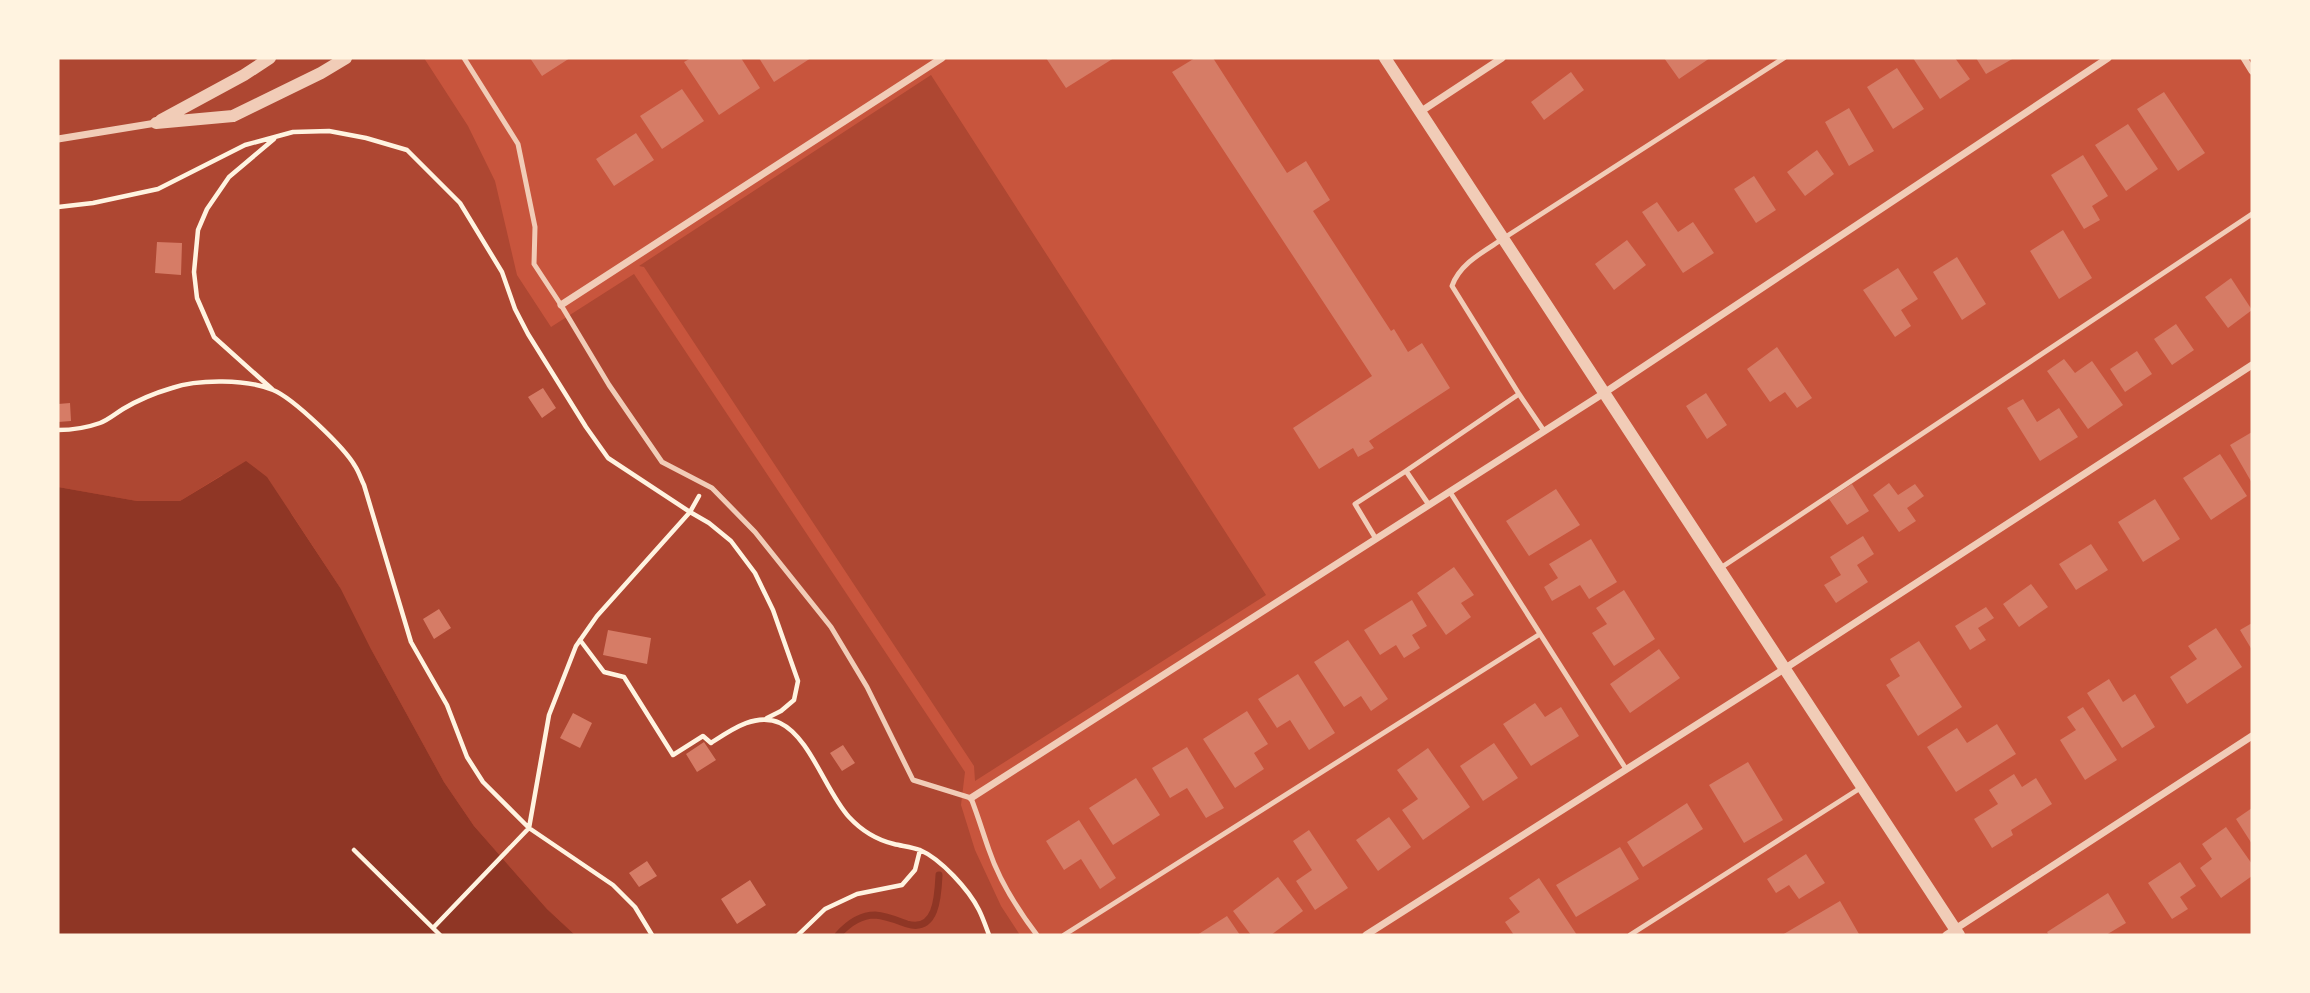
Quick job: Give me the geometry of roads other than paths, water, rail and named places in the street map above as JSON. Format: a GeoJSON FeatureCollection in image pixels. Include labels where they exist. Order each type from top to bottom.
{"type":"FeatureCollection","features":[{"type":"Feature","properties":{"kind":"street"},"geometry":{"type":"LineString","coordinates":[[156,123],[270,58]]}},
{"type":"Feature","properties":{"kind":"street"},"geometry":{"type":"LineString","coordinates":[[58,139],[156,123],[233,116],[346,58]]}},
{"type":"Feature","properties":{"kind":"street"},"geometry":{"type":"LineString","coordinates":[[561,305],[942,58]]}},
{"type":"Feature","properties":{"kind":"street"},"geometry":{"type":"LineString","coordinates":[[1385,58],[1862,787],[1953,933],[2252,736]]}},
{"type":"Feature","properties":{"kind":"street"},"geometry":{"type":"LineString","coordinates":[[1420,112],[1502,58]]}},
{"type":"Feature","properties":{"kind":"street"},"geometry":{"type":"LineString","coordinates":[[971,799],[1604,393],[2108,58]]}},
{"type":"Feature","properties":{"kind":"street"},"geometry":{"type":"LineString","coordinates":[[2244,58],[2252,71]]}},
{"type":"Feature","properties":{"kind":"street"},"geometry":{"type":"LineString","coordinates":[[1366,935],[1784,669],[2252,365]]}},
{"type":"Feature","properties":{"kind":"lane"},"geometry":{"type":"LineString","coordinates":[[464,58],[517,144],[535,227],[534,264],[609,385],[662,462],[712,488],[755,532],[831,627],[867,687],[913,780],[971,799],[989,851],[1004,883],[1023,918],[1037,935]]}},
{"type":"Feature","properties":{"kind":"lane"},"geometry":{"type":"LineString","coordinates":[[1544,431],[1452,286],[1456,275],[1466,264],[1504,238],[1784,58]]}},
{"type":"Feature","properties":{"kind":"lane"},"geometry":{"type":"LineString","coordinates":[[1719,569],[2252,214]]}},
{"type":"Feature","properties":{"kind":"lane"},"geometry":{"type":"LineString","coordinates":[[1376,539],[1355,504],[1519,394]]}},
{"type":"Feature","properties":{"kind":"lane"},"geometry":{"type":"LineString","coordinates":[[1406,471],[1429,505]]}},
{"type":"Feature","properties":{"kind":"lane"},"geometry":{"type":"LineString","coordinates":[[1450,492],[1626,769]]}},
{"type":"Feature","properties":{"kind":"lane"},"geometry":{"type":"LineString","coordinates":[[1064,935],[1540,634]]}},
{"type":"Feature","properties":{"kind":"lane"},"geometry":{"type":"LineString","coordinates":[[1630,935],[1862,787]]}},
{"type":"Feature","properties":{"kind":"waterway"},"geometry":{"type":"LineString","coordinates":[[838,935],[854,921],[869,915],[884,916],[907,924],[925,923],[934,910],[939,875]]}}]}
